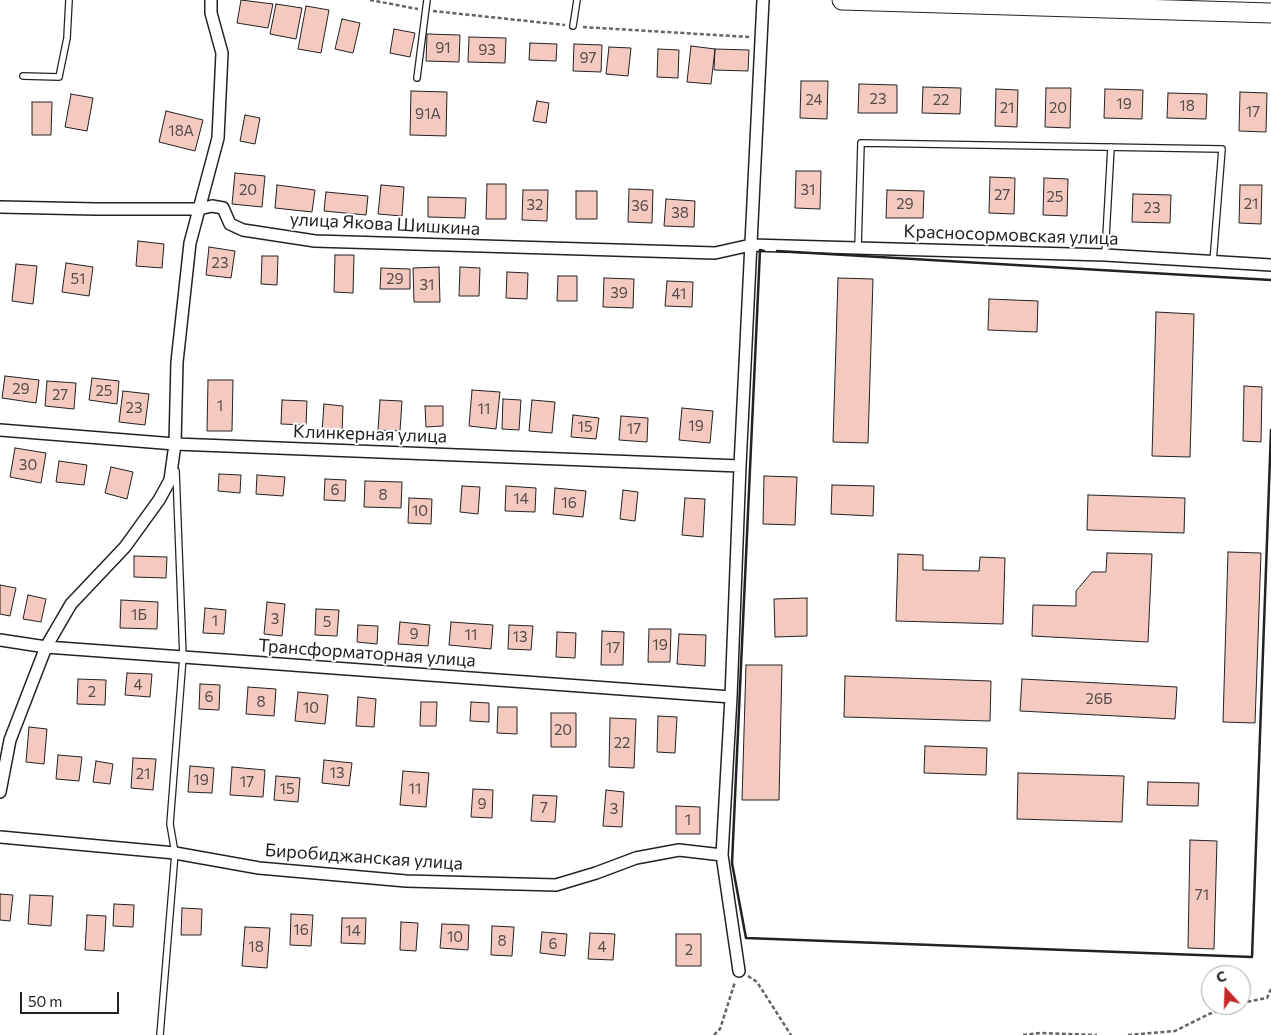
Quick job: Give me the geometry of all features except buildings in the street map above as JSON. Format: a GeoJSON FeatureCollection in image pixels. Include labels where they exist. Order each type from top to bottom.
{"type":"FeatureCollection","features":[{"type":"Feature","properties":{"kind":"main road"},"geometry":{"type":"LineString","coordinates":[[842,0],[1271,13]]}},
{"type":"Feature","properties":{"kind":"street"},"geometry":{"type":"LineString","coordinates":[[0,792],[10,740],[46,647],[71,604],[125,547],[170,480],[175,444],[177,362],[190,243],[218,138],[222,53],[210,12],[211,0]]}},
{"type":"Feature","properties":{"kind":"street"},"geometry":{"type":"LineString","coordinates":[[739,971],[722,855],[763,0]]}},
{"type":"Feature","properties":{"kind":"street","name":"улица Якова Шишкина"},"geometry":{"type":"LineString","coordinates":[[0,206],[96,209],[199,208],[212,206],[223,208],[230,224],[243,230],[315,241],[715,253],[751,245]]}},
{"type":"Feature","properties":{"kind":"street","name":"Красносормовская улица"},"geometry":{"type":"LineString","coordinates":[[751,245],[1105,255],[1271,266]]}},
{"type":"Feature","properties":{"kind":"street","name":"Клинкерная улица"},"geometry":{"type":"LineString","coordinates":[[0,430],[175,444],[740,466]]}},
{"type":"Feature","properties":{"kind":"street","name":"Трансформаторная улица"},"geometry":{"type":"LineString","coordinates":[[0,640],[46,647],[731,697]]}},
{"type":"Feature","properties":{"kind":"street","name":"Биробиджанская улица"},"geometry":{"type":"LineString","coordinates":[[0,837],[175,853],[259,868],[406,881],[556,886],[636,858],[679,850],[722,855]]}},
{"type":"Feature","properties":{"kind":"lane"},"geometry":{"type":"LineString","coordinates":[[23,76],[59,77],[67,38],[69,0]]}},
{"type":"Feature","properties":{"kind":"lane"},"geometry":{"type":"LineString","coordinates":[[417,78],[427,0]]}},
{"type":"Feature","properties":{"kind":"lane"},"geometry":{"type":"LineString","coordinates":[[573,26],[577,0]]}},
{"type":"Feature","properties":{"kind":"lane"},"geometry":{"type":"LineString","coordinates":[[858,248],[861,143],[1222,149],[1213,262]]}},
{"type":"Feature","properties":{"kind":"lane"},"geometry":{"type":"LineString","coordinates":[[1105,255],[1111,147]]}},
{"type":"Feature","properties":{"kind":"lane"},"geometry":{"type":"LineString","coordinates":[[160,1035],[175,853],[170,824],[183,656],[175,444]]}},
{"type":"Feature","properties":{"kind":"path"},"geometry":{"type":"LineString","coordinates":[[714,1035],[720,1029],[739,971],[757,982],[791,1035]]}},
{"type":"Feature","properties":{"kind":"path"},"geometry":{"type":"LineString","coordinates":[[1251,1001],[1267,998],[1271,989]]}},
{"type":"Feature","properties":{"kind":"path"},"geometry":{"type":"LineString","coordinates":[[1128,1035],[1175,1031],[1207,1015]]}},
{"type":"Feature","properties":{"kind":"path"},"geometry":{"type":"LineString","coordinates":[[1023,1035],[1097,1035]]}},
{"type":"Feature","properties":{"kind":"wall"},"geometry":{"type":"LineString","coordinates":[[764,251],[760,250],[732,863],[746,938],[1252,957],[1271,430]]}},
{"type":"Feature","properties":{"kind":"wall"},"geometry":{"type":"LineString","coordinates":[[777,251],[1271,280]]}}]}
